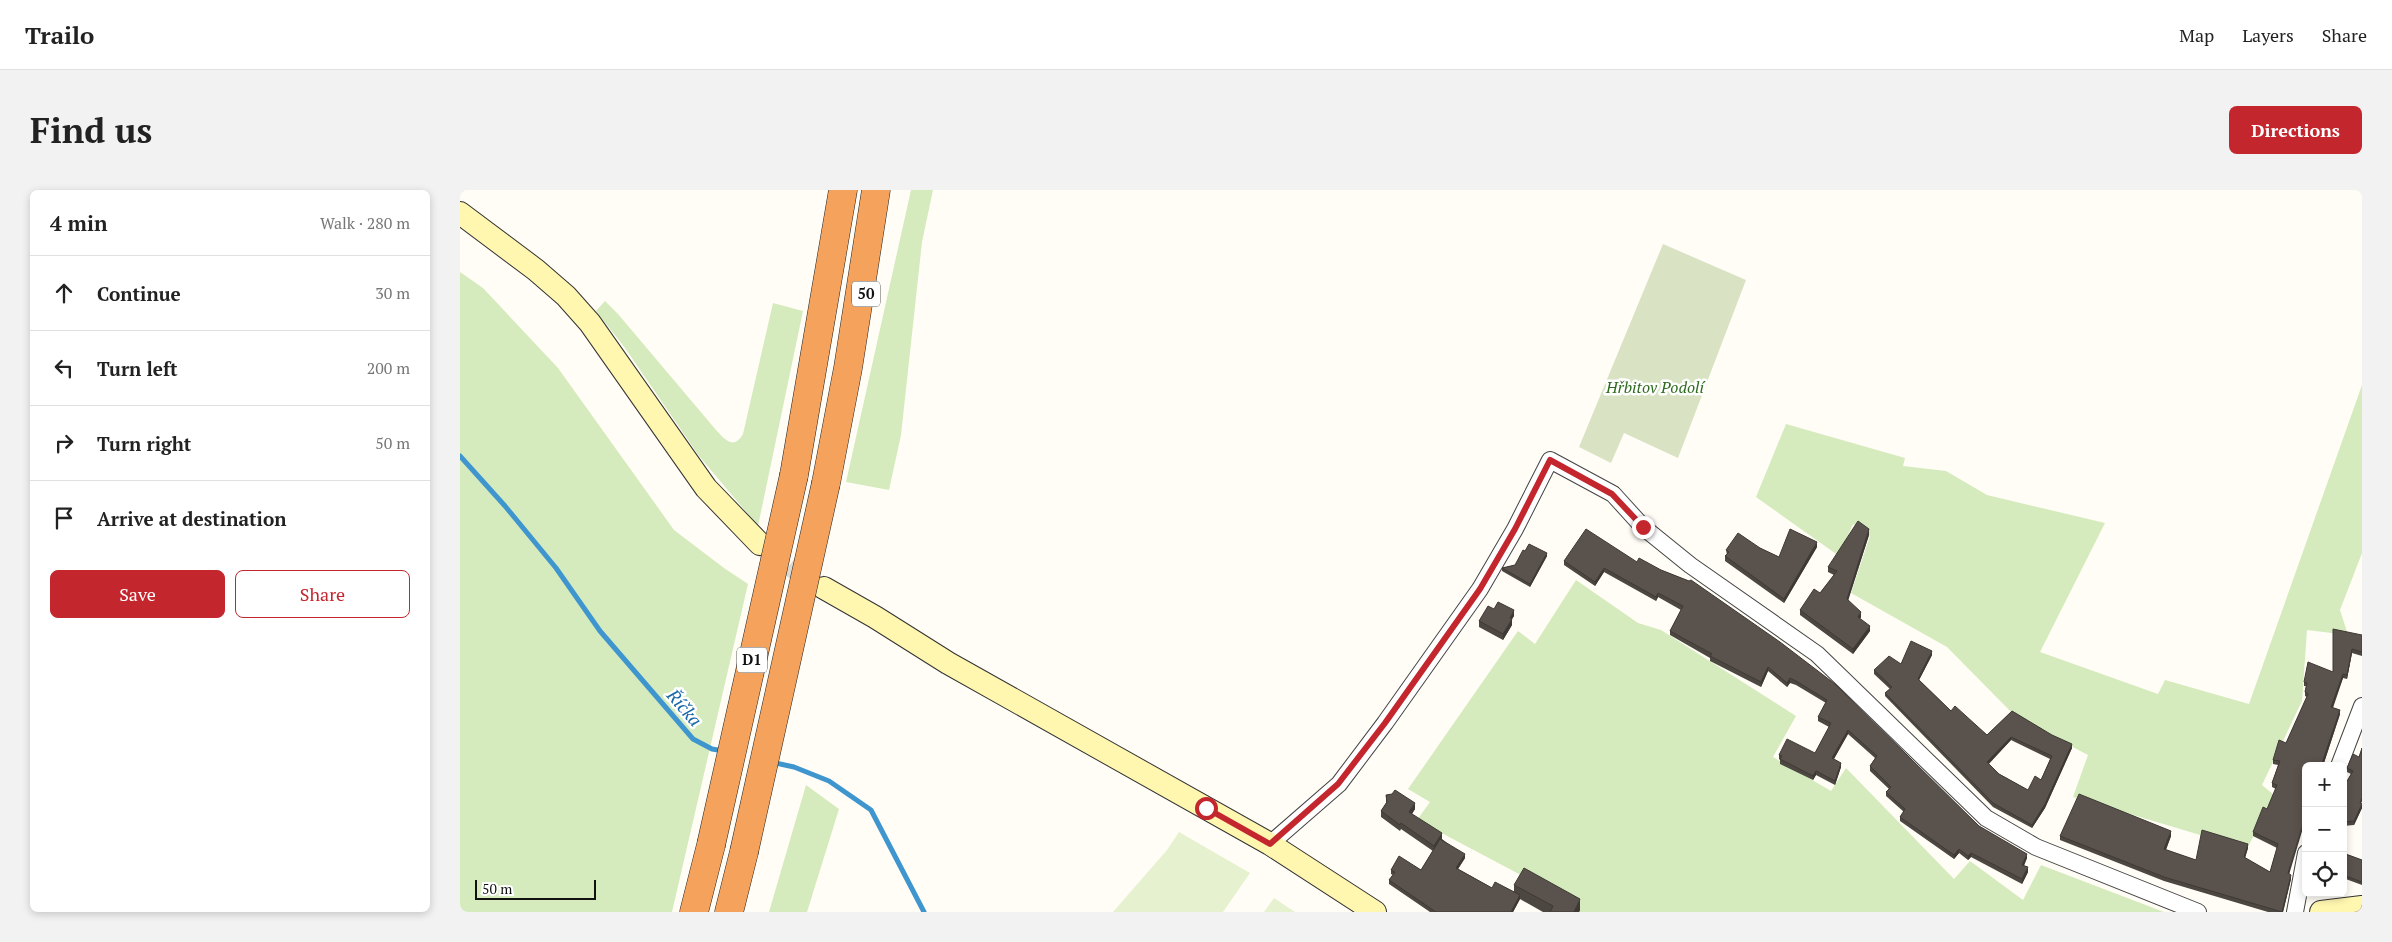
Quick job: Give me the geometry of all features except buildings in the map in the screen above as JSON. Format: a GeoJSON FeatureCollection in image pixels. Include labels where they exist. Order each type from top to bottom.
{"type":"FeatureCollection","features":[{"type":"Feature","properties":{"kind":"highway","name":"D1"},"geometry":{"type":"LineString","coordinates":[[694,912],[711,845],[794,475],[843,190]]}},
{"type":"Feature","properties":{"kind":"highway","name":"D1"},"geometry":{"type":"LineString","coordinates":[[729,912],[826,484],[848,368],[876,190]]}},
{"type":"Feature","properties":{"kind":"highway","name":"50"},"geometry":{"type":"LineString","coordinates":[[848,368],[890,190]]}},
{"type":"Feature","properties":{"kind":"street"},"geometry":{"type":"LineString","coordinates":[[463,218],[536,270],[566,296],[590,323],[706,488],[760,544]]}},
{"type":"Feature","properties":{"kind":"street"},"geometry":{"type":"LineString","coordinates":[[1270,844],[1338,784],[1385,723],[1480,589],[1515,529],[1550,460],[1612,494],[1643,527],[1690,565],[1817,654],[1986,818],[2036,847],[2198,912]]}},
{"type":"Feature","properties":{"kind":"street"},"geometry":{"type":"LineString","coordinates":[[824,588],[875,617],[948,663],[1270,844],[1375,912]]}},
{"type":"Feature","properties":{"kind":"street"},"geometry":{"type":"LineString","coordinates":[[2341,762],[2362,706]]}},
{"type":"Feature","properties":{"kind":"street"},"geometry":{"type":"LineString","coordinates":[[2295,912],[2302,874]]}},
{"type":"Feature","properties":{"kind":"street"},"geometry":{"type":"LineString","coordinates":[[2321,912],[2362,907]]}},
{"type":"Feature","properties":{"kind":"green space"},"geometry":{"type":"Polygon","coordinates":[[[911,190],[933,190],[922,242],[901,435],[889,490],[846,482],[911,190]]]}},
{"type":"Feature","properties":{"kind":"green space","name":"Hřbitov Podolí"},"geometry":{"type":"Polygon","coordinates":[[[1663,244],[1746,280],[1678,458],[1624,433],[1611,463],[1579,447],[1663,244]]]}},
{"type":"Feature","properties":{"kind":"green space"},"geometry":{"type":"Polygon","coordinates":[[[460,272],[483,288],[558,368],[674,530],[748,584],[672,912],[460,912],[460,272]]]}},
{"type":"Feature","properties":{"kind":"green space"},"geometry":{"type":"Polygon","coordinates":[[[605,301],[716,430],[730,442],[736,442],[743,434],[773,303],[803,311],[758,526],[699,456],[625,348],[596,311],[605,301]]]}},
{"type":"Feature","properties":{"kind":"green space"},"geometry":{"type":"Polygon","coordinates":[[[2362,385],[2362,553],[2340,610],[2348,635],[2307,630],[2302,701],[2262,785],[2274,795],[2247,849],[2073,797],[2088,755],[2017,718],[1947,647],[1851,593],[1870,536],[1853,524],[1839,556],[1756,497],[1786,424],[1905,458],[1903,466],[1946,471],[1987,495],[2105,523],[2040,652],[2158,694],[2165,680],[2249,704],[2362,385]]]}},
{"type":"Feature","properties":{"kind":"green space"},"geometry":{"type":"Polygon","coordinates":[[[1576,580],[1638,623],[1661,630],[1796,716],[1773,757],[1831,791],[1846,768],[1954,879],[1970,861],[2023,900],[2041,865],[2164,912],[1577,912],[1579,906],[1417,820],[1430,802],[1408,789],[1518,631],[1535,644],[1576,580]]]}},
{"type":"Feature","properties":{"kind":"green space"},"geometry":{"type":"Polygon","coordinates":[[[806,785],[839,809],[807,912],[769,912],[806,785]]]}},
{"type":"Feature","properties":{"kind":"green space"},"geometry":{"type":"Polygon","coordinates":[[[1179,832],[1250,873],[1223,912],[1113,912],[1167,850],[1179,832]]]}},
{"type":"Feature","properties":{"kind":"green space"},"geometry":{"type":"Polygon","coordinates":[[[1274,898],[1295,912],[1264,912],[1274,898]]]}},
{"type":"Feature","properties":{"kind":"waterway","name":"Říčka"},"geometry":{"type":"LineString","coordinates":[[460,456],[505,506],[556,568],[600,631],[693,739],[712,749],[724,751]]}},
{"type":"Feature","properties":{"kind":"waterway","name":"Říčka"},"geometry":{"type":"LineString","coordinates":[[771,762],[794,767],[829,781],[871,810],[924,912]]}},
{"type":"Feature","properties":{"kind":"tunnel"},"geometry":{"type":"LineString","coordinates":[[763,546],[818,585]]}},
{"type":"Feature","properties":{"kind":"route"},"geometry":{"type":"LineString","coordinates":[[1206,808],[1270,844],[1338,784],[1385,723],[1480,589],[1515,529],[1550,460],[1612,494],[1643,527]]}}]}
